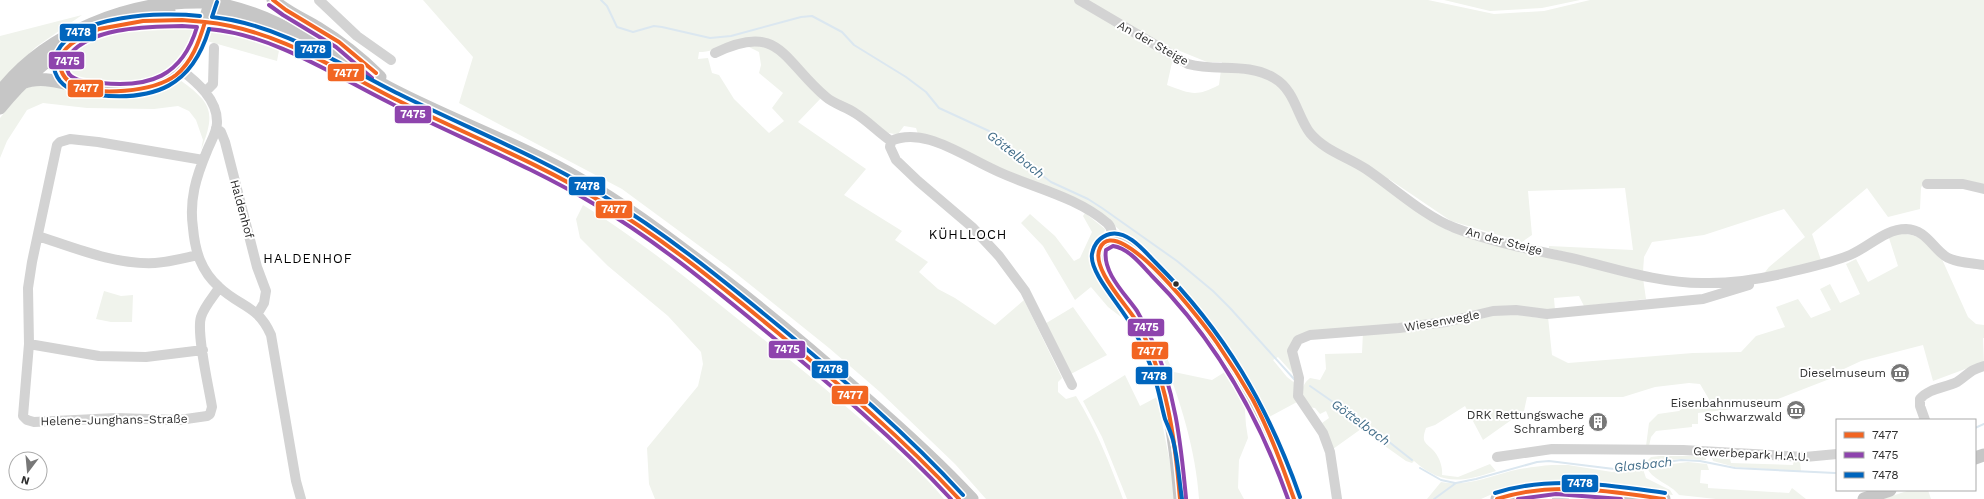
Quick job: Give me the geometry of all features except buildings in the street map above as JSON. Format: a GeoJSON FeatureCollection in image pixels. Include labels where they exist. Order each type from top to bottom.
{"type":"FeatureCollection","features":[{"type":"Feature","properties":{"kind":"main road"},"geometry":{"type":"LineString","coordinates":[[120,11],[138,0]]}},
{"type":"Feature","properties":{"kind":"main road"},"geometry":{"type":"LineString","coordinates":[[19,85],[34,80],[54,81],[110,92],[142,91],[154,88],[173,77],[181,70],[193,54],[202,31],[211,0]]}},
{"type":"Feature","properties":{"kind":"main road"},"geometry":{"type":"LineString","coordinates":[[273,0],[286,10],[354,52],[390,92]]}},
{"type":"Feature","properties":{"kind":"main road"},"geometry":{"type":"LineString","coordinates":[[0,92],[18,71],[45,49],[78,29],[120,11],[142,5],[186,1],[203,2],[241,9],[281,25],[390,92],[504,141],[578,178],[625,206],[664,233],[765,312],[815,354],[910,437],[944,469],[972,499]]}},
{"type":"Feature","properties":{"kind":"main road"},"geometry":{"type":"LineString","coordinates":[[0,108],[19,85],[44,63],[67,46],[111,24],[158,12],[195,10],[224,14],[248,21],[277,33],[570,183],[597,198],[659,239],[815,364],[899,438],[938,475],[959,499]]}},
{"type":"Feature","properties":{"kind":"main road"},"geometry":{"type":"LineString","coordinates":[[67,46],[62,56],[60,68],[66,78],[74,85]]}},
{"type":"Feature","properties":{"kind":"main road"},"geometry":{"type":"LineString","coordinates":[[45,49],[44,63],[47,73],[54,81]]}},
{"type":"Feature","properties":{"kind":"main road"},"geometry":{"type":"LineString","coordinates":[[1188,499],[1179,438],[1171,417],[1160,374],[1136,321],[1103,273],[1098,261],[1100,247],[1106,242],[1112,240],[1119,239],[1129,245],[1158,272],[1203,322],[1221,346],[1238,372],[1270,434],[1294,499]]}},
{"type":"Feature","properties":{"kind":"main road"},"geometry":{"type":"LineString","coordinates":[[1171,417],[1180,499]]}},
{"type":"Feature","properties":{"kind":"main road"},"geometry":{"type":"LineString","coordinates":[[1497,499],[1518,492],[1562,488],[1664,499]]}},
{"type":"Feature","properties":{"kind":"main road"},"geometry":{"type":"LineString","coordinates":[[1864,499],[1887,491]]}},
{"type":"Feature","properties":{"kind":"street"},"geometry":{"type":"LineString","coordinates":[[319,0],[358,36],[391,60]]}},
{"type":"Feature","properties":{"kind":"street","name":"An der Steige"},"geometry":{"type":"LineString","coordinates":[[1079,0],[1179,60],[1203,68],[1221,67],[1247,69],[1274,78],[1285,85],[1310,132],[1326,147],[1364,167],[1436,219],[1455,228],[1524,248],[1664,279],[1700,284],[1753,280],[1834,261],[1853,254],[1886,234],[1905,229],[1915,230],[1925,235],[1946,256],[1984,265]]}},
{"type":"Feature","properties":{"kind":"street"},"geometry":{"type":"LineString","coordinates":[[715,53],[732,44],[746,41],[758,40],[774,47],[792,61],[810,82],[827,98],[857,114],[892,142]]}},
{"type":"Feature","properties":{"kind":"street"},"geometry":{"type":"LineString","coordinates":[[205,92],[212,84],[214,48]]}},
{"type":"Feature","properties":{"kind":"street"},"geometry":{"type":"LineString","coordinates":[[181,70],[193,79],[205,92],[215,110],[217,123],[196,180],[191,211],[198,255],[209,277],[219,288],[258,313],[264,320],[271,335],[296,481],[301,499]]}},
{"type":"Feature","properties":{"kind":"street","name":"Haldenhof"},"geometry":{"type":"LineString","coordinates":[[216,128],[221,132],[225,142],[257,267],[266,291],[264,303],[258,313]]}},
{"type":"Feature","properties":{"kind":"street"},"geometry":{"type":"LineString","coordinates":[[1072,385],[1025,291],[999,256],[972,227],[918,181],[896,160],[890,147],[892,142],[902,136],[930,140],[947,146],[999,172],[1056,195],[1091,213],[1108,223],[1111,228],[1112,240]]}},
{"type":"Feature","properties":{"kind":"street","name":"Helene-Junghans-Straße"},"geometry":{"type":"LineString","coordinates":[[203,160],[98,142],[70,139],[60,142],[56,149],[28,288],[28,371],[22,414],[27,420],[34,422],[116,418],[179,420],[207,416],[210,414],[212,407],[203,350],[201,318],[208,304],[219,288]]}},
{"type":"Feature","properties":{"kind":"street"},"geometry":{"type":"LineString","coordinates":[[1927,184],[1964,184],[1984,189]]}},
{"type":"Feature","properties":{"kind":"street"},"geometry":{"type":"LineString","coordinates":[[38,236],[109,258],[129,262],[160,262],[198,255]]}},
{"type":"Feature","properties":{"kind":"street","name":"Wiesenwegle"},"geometry":{"type":"LineString","coordinates":[[1336,499],[1330,452],[1323,433],[1298,396],[1299,378],[1292,351],[1298,340],[1310,335],[1323,333],[1399,328],[1446,322],[1493,311],[1516,310],[1547,314],[1703,299],[1747,286],[1753,280]]}},
{"type":"Feature","properties":{"kind":"street"},"geometry":{"type":"LineString","coordinates":[[29,344],[98,356],[146,357],[203,350]]}},
{"type":"Feature","properties":{"kind":"street"},"geometry":{"type":"LineString","coordinates":[[1925,419],[1920,406],[1920,399],[1924,394],[1955,383],[1970,371],[1984,366]]}},
{"type":"Feature","properties":{"kind":"street","name":"Gewerbepark H.A.U."},"geometry":{"type":"LineString","coordinates":[[1497,457],[1552,449],[1683,450],[1805,457],[1836,454]]}},
{"type":"Feature","properties":{"kind":"street"},"geometry":{"type":"LineString","coordinates":[[1619,499],[1633,495]]}},
{"type":"Feature","properties":{"kind":"street"},"geometry":{"type":"LineString","coordinates":[[1557,499],[1564,499]]}},
{"type":"Feature","properties":{"kind":"shaded area"},"geometry":{"type":"Polygon","coordinates":[[[423,0],[1428,0],[1494,14],[1544,11],[1590,0],[1984,0],[1984,187],[1962,183],[1939,183],[1924,181],[1921,188],[1920,209],[1888,217],[1867,188],[1812,234],[1821,260],[1762,276],[1769,267],[1805,237],[1784,209],[1704,235],[1652,242],[1644,257],[1643,272],[1549,248],[1549,246],[1633,250],[1625,188],[1528,191],[1532,235],[1522,242],[1451,221],[1389,179],[1383,185],[1449,231],[1522,252],[1643,278],[1646,299],[1584,306],[1579,296],[1554,298],[1555,310],[1549,311],[1507,307],[1432,323],[1310,332],[1296,340],[1291,349],[1290,354],[1296,377],[1278,357],[1273,360],[1287,377],[1296,384],[1297,402],[1269,417],[1229,346],[1185,289],[1104,216],[1039,183],[988,164],[943,141],[918,134],[916,128],[904,126],[898,134],[888,133],[878,129],[854,111],[824,93],[792,58],[776,44],[767,39],[750,37],[735,41],[714,50],[699,52],[698,59],[708,58],[712,73],[719,75],[734,99],[769,133],[784,121],[772,108],[783,93],[759,73],[761,65],[759,52],[741,43],[755,42],[767,45],[777,51],[787,59],[823,96],[798,122],[866,169],[844,195],[902,231],[895,240],[928,262],[919,272],[938,289],[955,298],[995,325],[1024,300],[1062,378],[1058,382],[1058,392],[1066,399],[1076,396],[1108,459],[1123,499],[986,499],[955,464],[880,392],[829,348],[728,267],[622,189],[459,103],[473,57],[423,0]],[[1175,49],[1167,85],[1188,92],[1199,93],[1219,85],[1222,62],[1207,62],[1175,49]]]}},
{"type":"Feature","properties":{"kind":"shaded area"},"geometry":{"type":"Polygon","coordinates":[[[1444,0],[1580,0],[1542,8],[1490,11],[1444,0]]]}},
{"type":"Feature","properties":{"kind":"shaded area"},"geometry":{"type":"Polygon","coordinates":[[[82,15],[36,47],[0,82],[0,36],[82,15]]]}},
{"type":"Feature","properties":{"kind":"shaded area"},"geometry":{"type":"Polygon","coordinates":[[[198,15],[193,39],[185,55],[166,73],[155,78],[143,82],[102,82],[88,80],[78,76],[67,67],[69,58],[79,50],[89,43],[115,32],[165,17],[198,15]]]}},
{"type":"Feature","properties":{"kind":"shaded area"},"geometry":{"type":"Polygon","coordinates":[[[215,18],[236,23],[281,40],[277,61],[207,41],[215,18]]]}},
{"type":"Feature","properties":{"kind":"shaded area"},"geometry":{"type":"Polygon","coordinates":[[[180,80],[199,95],[205,102],[208,109],[209,126],[201,150],[203,140],[196,120],[189,111],[178,106],[154,109],[87,108],[43,103],[27,110],[7,141],[0,158],[0,118],[23,89],[40,84],[144,95],[163,89],[180,80]]]}},
{"type":"Feature","properties":{"kind":"shaded area"},"geometry":{"type":"Polygon","coordinates":[[[583,205],[607,220],[654,254],[813,378],[909,462],[944,499],[655,499],[649,484],[647,448],[698,386],[703,364],[701,352],[668,316],[608,266],[580,238],[576,219],[583,205]]]}},
{"type":"Feature","properties":{"kind":"shaded area"},"geometry":{"type":"Polygon","coordinates":[[[1085,213],[1105,229],[1104,234],[1093,246],[1090,258],[1121,317],[1108,307],[1091,287],[1075,300],[1043,246],[1021,223],[1030,214],[1055,236],[1074,261],[1080,258],[1092,232],[1083,216],[1085,213]]]}},
{"type":"Feature","properties":{"kind":"shaded area"},"geometry":{"type":"Polygon","coordinates":[[[1899,233],[1912,235],[1922,239],[1941,257],[1968,317],[1976,324],[1984,325],[1984,364],[1976,365],[1933,381],[1923,345],[1861,361],[1831,375],[1832,378],[1778,399],[1751,407],[1698,413],[1698,424],[1692,424],[1692,427],[1656,431],[1651,437],[1649,446],[1646,446],[1649,423],[1658,414],[1679,411],[1683,408],[1710,401],[1700,384],[1689,383],[1655,387],[1623,397],[1527,397],[1524,411],[1483,440],[1465,406],[1435,425],[1426,428],[1424,439],[1439,458],[1442,475],[1458,477],[1490,464],[1496,471],[1473,478],[1453,480],[1434,475],[1414,461],[1412,463],[1406,461],[1361,429],[1333,449],[1322,423],[1329,418],[1326,411],[1320,414],[1315,408],[1307,407],[1304,399],[1302,391],[1304,385],[1310,378],[1320,380],[1326,369],[1325,354],[1362,353],[1363,332],[1509,313],[1539,318],[1548,317],[1552,355],[1568,363],[1693,353],[1741,352],[1756,336],[1785,327],[1776,307],[1798,299],[1811,318],[1831,310],[1820,289],[1830,284],[1840,303],[1860,294],[1846,264],[1856,259],[1868,282],[1898,266],[1889,238],[1899,233]]]}},
{"type":"Feature","properties":{"kind":"shaded area"},"geometry":{"type":"Polygon","coordinates":[[[104,291],[121,296],[133,295],[132,322],[111,322],[96,319],[104,291]]]}},
{"type":"Feature","properties":{"kind":"shaded area"},"geometry":{"type":"Polygon","coordinates":[[[1073,307],[1107,355],[1069,375],[1043,325],[1073,307]]]}},
{"type":"Feature","properties":{"kind":"shaded area"},"geometry":{"type":"Polygon","coordinates":[[[1164,353],[1174,372],[1212,380],[1228,370],[1244,397],[1248,438],[1239,460],[1238,488],[1244,499],[1199,499],[1191,444],[1181,407],[1162,355],[1164,353]]]}},
{"type":"Feature","properties":{"kind":"shaded area"},"geometry":{"type":"Polygon","coordinates":[[[1125,375],[1140,406],[1157,397],[1172,473],[1174,499],[1127,499],[1102,437],[1083,401],[1125,375]]]}},
{"type":"Feature","properties":{"kind":"shaded area"},"geometry":{"type":"Polygon","coordinates":[[[1705,456],[1706,460],[1683,459],[1646,462],[1651,457],[1705,456]]]}},
{"type":"Feature","properties":{"kind":"shaded area"},"geometry":{"type":"Polygon","coordinates":[[[1712,458],[1730,459],[1731,463],[1793,465],[1794,460],[1800,462],[1801,471],[1735,467],[1713,461],[1712,458]]]}},
{"type":"Feature","properties":{"kind":"shaded area"},"geometry":{"type":"Polygon","coordinates":[[[1688,462],[1707,464],[1709,470],[1701,470],[1700,483],[1708,484],[1708,488],[1789,493],[1792,488],[1806,499],[1716,499],[1679,495],[1652,475],[1647,467],[1688,462]]]}},
{"type":"Feature","properties":{"kind":"shaded area"},"geometry":{"type":"Polygon","coordinates":[[[1552,465],[1568,465],[1612,472],[1643,469],[1646,478],[1670,490],[1673,495],[1592,487],[1528,485],[1490,495],[1481,499],[1427,499],[1441,482],[1468,482],[1511,471],[1552,465]]]}},
{"type":"Feature","properties":{"kind":"shaded area"},"geometry":{"type":"Polygon","coordinates":[[[1907,491],[1928,491],[1931,499],[1883,499],[1907,491]]]}},
{"type":"Feature","properties":{"kind":"waterway","name":"Göttelbach"},"geometry":{"type":"LineString","coordinates":[[601,0],[607,6],[617,27],[633,32],[654,26],[710,38],[731,36],[801,17],[812,16],[842,32],[854,45],[906,77],[926,92],[939,108],[989,131],[1008,149],[1051,182],[1088,199],[1177,261],[1213,291],[1230,308],[1294,379]]}},
{"type":"Feature","properties":{"kind":"waterway","name":"Göttelbach"},"geometry":{"type":"LineString","coordinates":[[1310,386],[1379,434],[1412,460]]}},
{"type":"Feature","properties":{"kind":"waterway","name":"Glasbach"},"geometry":{"type":"LineString","coordinates":[[1976,428],[1984,424]]}},
{"type":"Feature","properties":{"kind":"waterway","name":"Glasbach"},"geometry":{"type":"LineString","coordinates":[[1434,499],[1456,483],[1537,462],[1549,461],[1614,469],[1681,460],[1700,461],[1735,468],[1835,473]]}},
{"type":"Feature","properties":{"kind":"waterway","name":"Göttelbach"},"geometry":{"type":"LineString","coordinates":[[1420,468],[1441,480],[1455,483]]}},
{"type":"Feature","properties":{"kind":"transit line","name":"7477"},"geometry":{"type":"LineString","coordinates":[[273,0],[286,10],[339,42],[376,73]]}},
{"type":"Feature","properties":{"kind":"transit line","name":"7478"},"geometry":{"type":"LineString","coordinates":[[217,2],[212,17],[237,21],[261,28],[309,47],[425,107],[578,181],[648,225],[737,292],[851,387],[920,450],[963,495]]}},
{"type":"Feature","properties":{"kind":"transit line","name":"7475"},"geometry":{"type":"LineString","coordinates":[[269,5],[336,47],[372,78]]}},
{"type":"Feature","properties":{"kind":"transit line","name":"7478"},"geometry":{"type":"LineString","coordinates":[[200,16],[165,15],[122,18],[101,23],[82,30],[67,39],[57,52],[54,63],[56,74],[60,81],[68,88],[82,93],[118,96],[154,92],[168,86],[181,77],[192,64],[202,48],[209,29]]}},
{"type":"Feature","properties":{"kind":"transit line","name":"7477"},"geometry":{"type":"LineString","coordinates":[[182,20],[205,22],[191,58],[182,70],[166,81],[140,89],[125,91],[95,90],[82,88],[72,84],[66,79],[62,72],[59,62],[65,49],[78,39],[99,29],[143,21],[182,20]]}},
{"type":"Feature","properties":{"kind":"transit line","name":"7477"},"geometry":{"type":"LineString","coordinates":[[205,22],[231,26],[257,33],[306,53],[401,102],[552,174],[624,216],[692,264],[802,353],[894,434],[959,499]]}},
{"type":"Feature","properties":{"kind":"transit line","name":"7475"},"geometry":{"type":"LineString","coordinates":[[182,26],[197,27],[191,44],[173,68],[161,76],[149,81],[118,84],[84,81],[76,79],[69,74],[66,66],[68,56],[80,45],[93,38],[107,33],[123,30],[182,26]]}},
{"type":"Feature","properties":{"kind":"transit line","name":"7475"},"geometry":{"type":"LineString","coordinates":[[209,29],[257,39],[304,58],[394,105],[545,177],[617,218],[662,249],[727,299],[816,373],[908,455],[951,499]]}},
{"type":"Feature","properties":{"kind":"transit line","name":"7478"},"geometry":{"type":"LineString","coordinates":[[1182,499],[1173,440],[1165,419],[1150,363],[1127,318],[1107,290],[1092,262],[1094,247],[1100,239],[1110,234],[1123,235],[1136,243],[1181,289],[1223,343],[1259,401],[1274,432],[1300,497]]}},
{"type":"Feature","properties":{"kind":"transit line","name":"7477"},"geometry":{"type":"LineString","coordinates":[[1180,499],[1168,408],[1156,364],[1137,322],[1111,286],[1100,266],[1098,256],[1100,248],[1110,241],[1124,245],[1142,257],[1162,276],[1197,316],[1217,343],[1245,386],[1265,424],[1294,499]]}},
{"type":"Feature","properties":{"kind":"transit line","name":"7475"},"geometry":{"type":"LineString","coordinates":[[1186,498],[1176,416],[1166,376],[1144,324],[1107,266],[1106,250],[1113,246],[1119,247],[1129,253],[1139,262],[1174,300],[1215,352],[1232,379],[1263,437],[1288,499]]}},
{"type":"Feature","properties":{"kind":"transit line","name":"7478"},"geometry":{"type":"LineString","coordinates":[[1495,493],[1537,484],[1559,483],[1580,483],[1665,493]]}},
{"type":"Feature","properties":{"kind":"transit line","name":"7477"},"geometry":{"type":"LineString","coordinates":[[1497,499],[1538,490],[1559,489],[1580,489],[1664,499]]}},
{"type":"Feature","properties":{"kind":"transit line","name":"7475"},"geometry":{"type":"LineString","coordinates":[[1518,499],[1556,494],[1621,499]]}},
{"type":"Feature","properties":{"kind":"place","name":"Dieselmuseum"},"geometry":{"type":"Point","coordinates":[1900,373]}},
{"type":"Feature","properties":{"kind":"place","name":"Eisenbahnmuseum Schwarzwald"},"geometry":{"type":"Point","coordinates":[1796,410]}},
{"type":"Feature","properties":{"kind":"place","name":"DRK Rettungswache Schramberg"},"geometry":{"type":"Point","coordinates":[1598,422]}},
{"type":"Feature","properties":{"kind":"district","name":"KÜHLLOCH"},"geometry":{"type":"Point","coordinates":[968,234]}},
{"type":"Feature","properties":{"kind":"district","name":"HALDENHOF"},"geometry":{"type":"Point","coordinates":[308,258]}}]}
